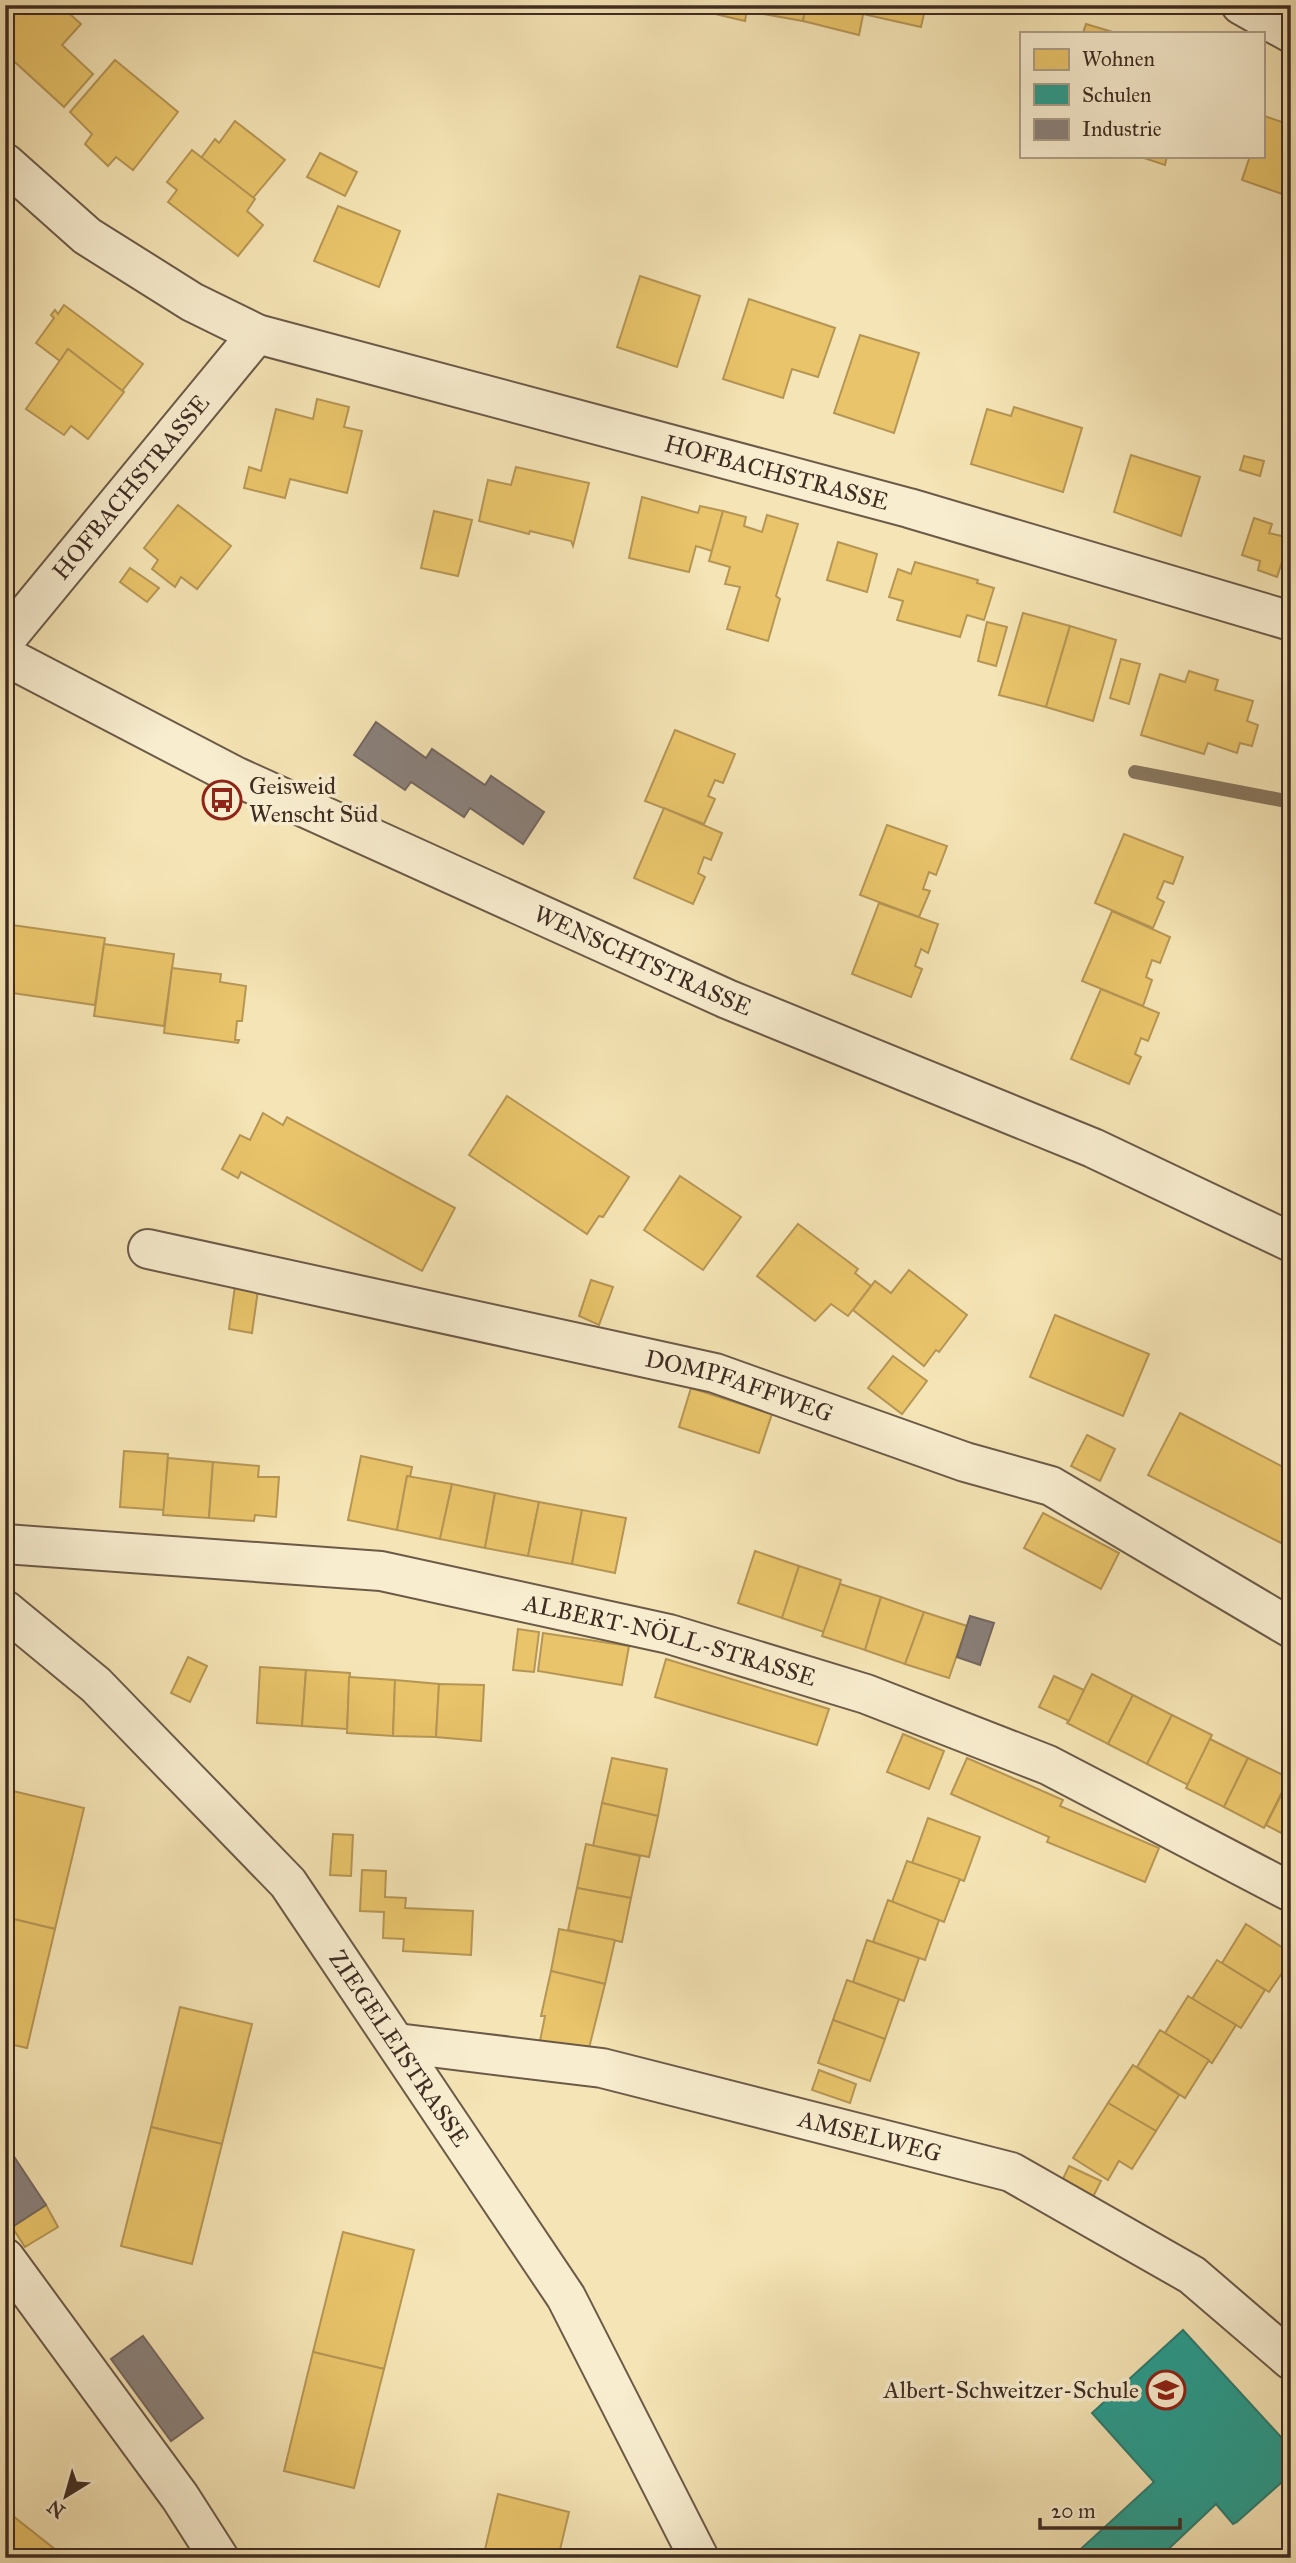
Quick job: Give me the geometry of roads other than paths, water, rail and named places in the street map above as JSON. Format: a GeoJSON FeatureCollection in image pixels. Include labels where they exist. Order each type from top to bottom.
{"type":"FeatureCollection","features":[{"type":"Feature","properties":{"kind":"street"},"geometry":{"type":"LineString","coordinates":[[1241,5],[1291,33]]}},
{"type":"Feature","properties":{"kind":"street","name":"HOFBACHSTRASSE"},"geometry":{"type":"LineString","coordinates":[[5,163],[87,236],[192,302],[257,334],[909,508],[1291,621]]}},
{"type":"Feature","properties":{"kind":"street","name":"HOFBACHSTRASSE"},"geometry":{"type":"LineString","coordinates":[[5,640],[257,334]]}},
{"type":"Feature","properties":{"kind":"street","name":"WENSCHTSTRASSE"},"geometry":{"type":"LineString","coordinates":[[5,656],[237,777],[727,999],[1093,1148],[1291,1242]]}},
{"type":"Feature","properties":{"kind":"street","name":"DOMPFAFFWEG"},"geometry":{"type":"LineString","coordinates":[[148,1249],[715,1373],[965,1462],[1051,1486],[1291,1628]]}},
{"type":"Feature","properties":{"kind":"street","name":"ALBERT-NÖLL-STRASSE"},"geometry":{"type":"LineString","coordinates":[[5,1544],[381,1571],[668,1633],[866,1694],[1048,1765],[1291,1892]]}},
{"type":"Feature","properties":{"kind":"street","name":"ZIEGELEISTRASSE"},"geometry":{"type":"LineString","coordinates":[[5,1610],[96,1685],[288,1884],[566,2297],[699,2558]]}},
{"type":"Feature","properties":{"kind":"street","name":"AMSELWEG"},"geometry":{"type":"LineString","coordinates":[[397,2043],[602,2068],[1011,2172],[1192,2276],[1291,2360]]}},
{"type":"Feature","properties":{"kind":"street"},"geometry":{"type":"LineString","coordinates":[[5,2258],[180,2497],[219,2558]]}},
{"type":"Feature","properties":{"kind":"waterway"},"geometry":{"type":"LineString","coordinates":[[1135,772],[1286,801]]}},
{"type":"Feature","properties":{"kind":"place","name":"Geisweid Wenscht Süd"},"geometry":{"type":"Point","coordinates":[222,800]}},
{"type":"Feature","properties":{"kind":"place","name":"Albert-Schweitzer-Schule"},"geometry":{"type":"Point","coordinates":[1166,2390]}}]}
